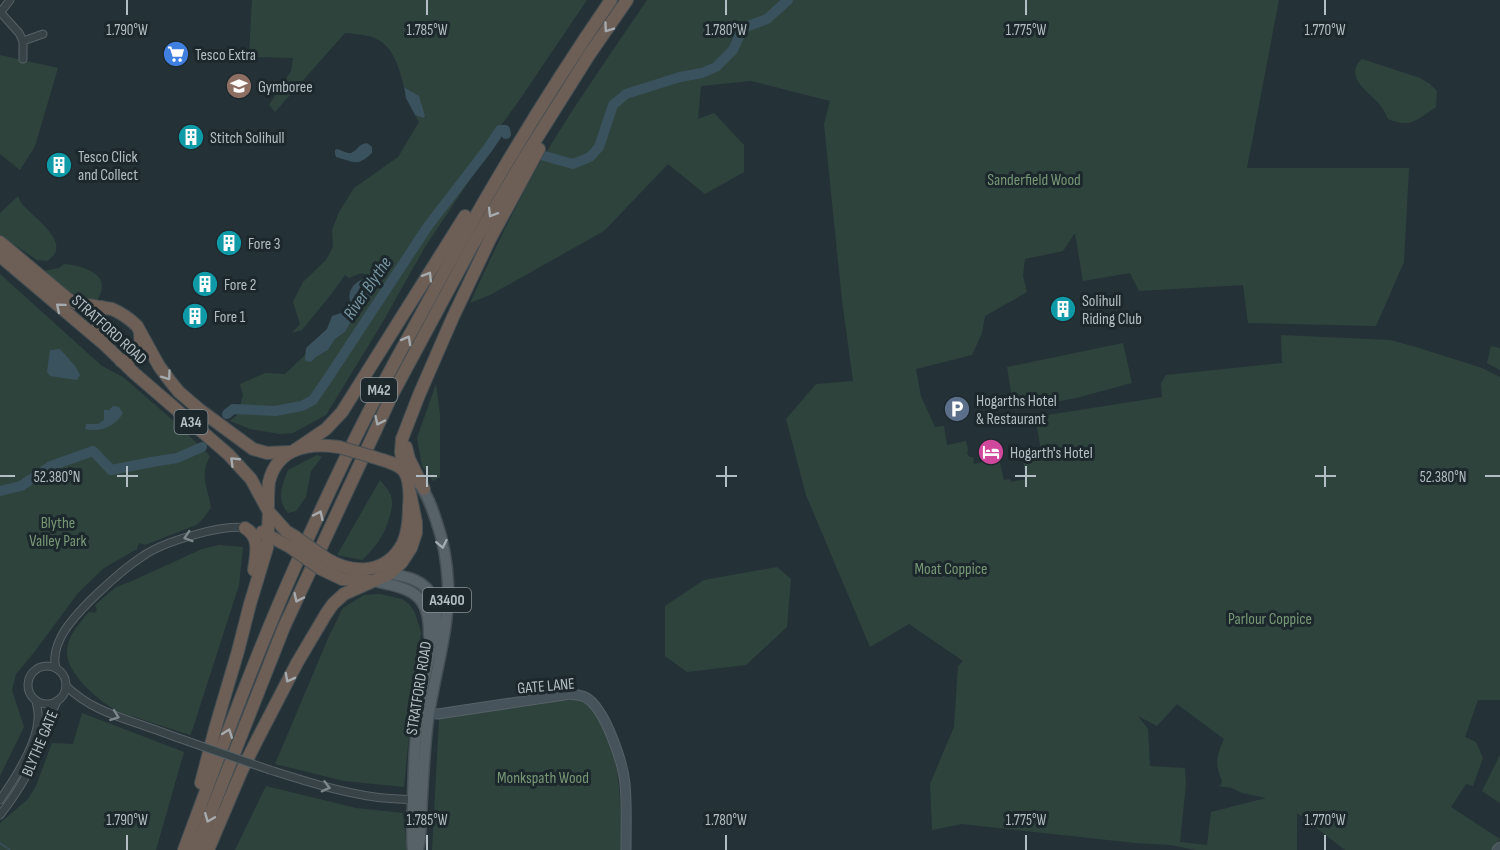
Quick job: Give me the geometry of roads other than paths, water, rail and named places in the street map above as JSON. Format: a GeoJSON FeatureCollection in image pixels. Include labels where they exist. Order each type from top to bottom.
{"type":"FeatureCollection","features":[{"type":"Feature","properties":{"kind":"highway"},"geometry":{"type":"LineString","coordinates":[[200,807],[200,788],[215,729],[267,548],[268,490],[271,477],[278,465],[292,451],[326,429],[342,412],[582,28],[606,0]]}},
{"type":"Feature","properties":{"kind":"highway","name":"M42"},"geometry":{"type":"LineString","coordinates":[[184,850],[253,669],[294,570],[376,397],[458,244],[500,172],[611,0]]}},
{"type":"Feature","properties":{"kind":"highway","name":"M42"},"geometry":{"type":"LineString","coordinates":[[196,850],[284,627],[392,395],[472,246],[524,159],[627,0]]}},
{"type":"Feature","properties":{"kind":"highway"},"geometry":{"type":"LineString","coordinates":[[208,850],[257,740],[294,668],[326,614],[344,594],[389,574],[408,555],[415,540],[416,522],[404,471],[401,446],[405,431],[453,317],[486,249],[589,56]]}},
{"type":"Feature","properties":{"kind":"highway","name":"STRATFORD ROAD"},"geometry":{"type":"LineString","coordinates":[[0,242],[68,299],[75,303],[118,312],[134,323],[179,392],[200,411],[253,449],[267,453],[292,451]]}},
{"type":"Feature","properties":{"kind":"highway","name":"STRATFORD ROAD"},"geometry":{"type":"LineString","coordinates":[[0,256],[228,454],[244,471],[269,510]]}},
{"type":"Feature","properties":{"kind":"highway"},"geometry":{"type":"LineString","coordinates":[[101,307],[97,328],[105,345]]}},
{"type":"Feature","properties":{"kind":"highway"},"geometry":{"type":"LineString","coordinates":[[121,361],[133,359],[139,353],[141,348],[139,331]]}},
{"type":"Feature","properties":{"kind":"highway"},"geometry":{"type":"LineString","coordinates":[[405,431],[407,451],[424,489]]}},
{"type":"Feature","properties":{"kind":"highway","name":"A34"},"geometry":{"type":"LineString","coordinates":[[292,451],[314,445],[339,447],[396,465],[404,471]]}},
{"type":"Feature","properties":{"kind":"highway"},"geometry":{"type":"LineString","coordinates":[[324,564],[364,570],[377,567],[385,562],[398,551],[407,531],[410,493]]}},
{"type":"Feature","properties":{"kind":"highway","name":"A34"},"geometry":{"type":"LineString","coordinates":[[269,510],[292,541]]}},
{"type":"Feature","properties":{"kind":"highway"},"geometry":{"type":"LineString","coordinates":[[245,528],[256,540],[250,604]]}},
{"type":"Feature","properties":{"kind":"highway"},"geometry":{"type":"LineString","coordinates":[[245,528],[292,541],[342,579],[374,581]]}},
{"type":"Feature","properties":{"kind":"main road","name":"STRATFORD ROAD"},"geometry":{"type":"LineString","coordinates":[[404,471],[424,489],[440,530],[448,583],[442,644],[431,695],[416,741],[418,800],[412,818],[415,850]]}},
{"type":"Feature","properties":{"kind":"main road","name":"STRATFORD ROAD"},"geometry":{"type":"LineString","coordinates":[[364,570],[404,576],[418,581],[426,587],[434,602],[437,620],[425,674],[424,712]]}},
{"type":"Feature","properties":{"kind":"main road"},"geometry":{"type":"LineString","coordinates":[[374,581],[410,590],[426,606],[430,622],[425,674]]}},
{"type":"Feature","properties":{"kind":"street"},"geometry":{"type":"LineString","coordinates":[[10,0],[1,13],[23,41],[23,59]]}},
{"type":"Feature","properties":{"kind":"street"},"geometry":{"type":"LineString","coordinates":[[23,41],[43,34]]}},
{"type":"Feature","properties":{"kind":"street"},"geometry":{"type":"LineString","coordinates":[[56,668],[39,667],[30,675],[27,686],[36,701],[46,704],[57,701],[65,692],[63,676],[56,668],[54,659],[57,646],[62,635],[79,613],[112,581],[145,555],[174,542],[226,528],[245,528]]}},
{"type":"Feature","properties":{"kind":"street"},"geometry":{"type":"LineString","coordinates":[[66,686],[74,694],[109,714],[270,770],[357,795],[418,800]]}},
{"type":"Feature","properties":{"kind":"street","name":"GATE LANE"},"geometry":{"type":"LineString","coordinates":[[424,712],[451,712],[571,694],[584,696],[602,717],[617,748],[625,784],[626,850]]}},
{"type":"Feature","properties":{"kind":"street","name":"BLYTHE GATE"},"geometry":{"type":"LineString","coordinates":[[0,800],[30,748],[39,718],[36,701]]}},
{"type":"Feature","properties":{"kind":"street","name":"BLYTHE GATE"},"geometry":{"type":"LineString","coordinates":[[0,815],[19,790],[57,701]]}},
{"type":"Feature","properties":{"kind":"water"},"geometry":{"type":"Polygon","coordinates":[[[404,87],[419,96],[425,116],[423,118],[415,115],[406,98],[404,87]]]}},
{"type":"Feature","properties":{"kind":"water"},"geometry":{"type":"Polygon","coordinates":[[[367,143],[372,147],[372,153],[359,162],[336,157],[335,150],[337,149],[351,153],[367,143]]]}},
{"type":"Feature","properties":{"kind":"water"},"geometry":{"type":"Polygon","coordinates":[[[369,277],[370,296],[363,301],[345,332],[335,339],[328,350],[311,362],[305,361],[306,348],[327,329],[332,316],[347,311],[351,305],[352,287],[369,277]]]}},
{"type":"Feature","properties":{"kind":"water"},"geometry":{"type":"Polygon","coordinates":[[[60,349],[80,375],[77,380],[50,376],[47,372],[50,350],[60,349]]]}},
{"type":"Feature","properties":{"kind":"water"},"geometry":{"type":"Polygon","coordinates":[[[113,406],[119,407],[123,413],[116,422],[101,429],[85,429],[86,424],[98,424],[104,420],[104,410],[109,410],[113,406]]]}},
{"type":"Feature","properties":{"kind":"waterway","name":"River Blythe"},"geometry":{"type":"LineString","coordinates":[[541,155],[573,164],[590,157],[599,147],[613,105],[626,94],[716,67],[733,50],[743,28],[767,19],[788,0]]}},
{"type":"Feature","properties":{"kind":"waterway","name":"River Blythe"},"geometry":{"type":"LineString","coordinates":[[227,414],[233,409],[275,411],[302,406],[313,400],[428,226],[500,130],[505,130],[506,134]]}},
{"type":"Feature","properties":{"kind":"waterway","name":"River Blythe"},"geometry":{"type":"LineString","coordinates":[[0,491],[21,486],[51,466],[93,451],[111,470],[177,458],[202,447]]}},
{"type":"Feature","properties":{"kind":"waterway"},"geometry":{"type":"LineString","coordinates":[[0,843],[10,850]]}},
{"type":"Feature","properties":{"kind":"place","name":"Tesco Extra"},"geometry":{"type":"Point","coordinates":[176,54]}},
{"type":"Feature","properties":{"kind":"place","name":"Gymboree"},"geometry":{"type":"Point","coordinates":[239,86]}},
{"type":"Feature","properties":{"kind":"place","name":"Stitch Solihull"},"geometry":{"type":"Point","coordinates":[191,137]}},
{"type":"Feature","properties":{"kind":"place","name":"Tesco Click and Collect"},"geometry":{"type":"Point","coordinates":[59,165]}},
{"type":"Feature","properties":{"kind":"place","name":"Fore 3"},"geometry":{"type":"Point","coordinates":[229,243]}},
{"type":"Feature","properties":{"kind":"place","name":"Fore 2"},"geometry":{"type":"Point","coordinates":[205,284]}},
{"type":"Feature","properties":{"kind":"place","name":"Solihull Riding Club"},"geometry":{"type":"Point","coordinates":[1063,309]}},
{"type":"Feature","properties":{"kind":"place","name":"Fore 1"},"geometry":{"type":"Point","coordinates":[195,316]}},
{"type":"Feature","properties":{"kind":"place","name":"Hogarths Hotel & Restaurant"},"geometry":{"type":"Point","coordinates":[957,409]}},
{"type":"Feature","properties":{"kind":"place","name":"Hogarth's Hotel"},"geometry":{"type":"Point","coordinates":[991,452]}},
{"type":"Feature","properties":{"kind":"park label","name":"Sanderfield Wood"},"geometry":{"type":"Point","coordinates":[1034,179]}},
{"type":"Feature","properties":{"kind":"park label","name":"Blythe Valley Park"},"geometry":{"type":"Point","coordinates":[58,531]}},
{"type":"Feature","properties":{"kind":"park label","name":"Moat Coppice"},"geometry":{"type":"Point","coordinates":[951,568]}},
{"type":"Feature","properties":{"kind":"park label","name":"Parlour Coppice"},"geometry":{"type":"Point","coordinates":[1270,618]}},
{"type":"Feature","properties":{"kind":"park label","name":"Monkspath Wood"},"geometry":{"type":"Point","coordinates":[543,777]}}]}
